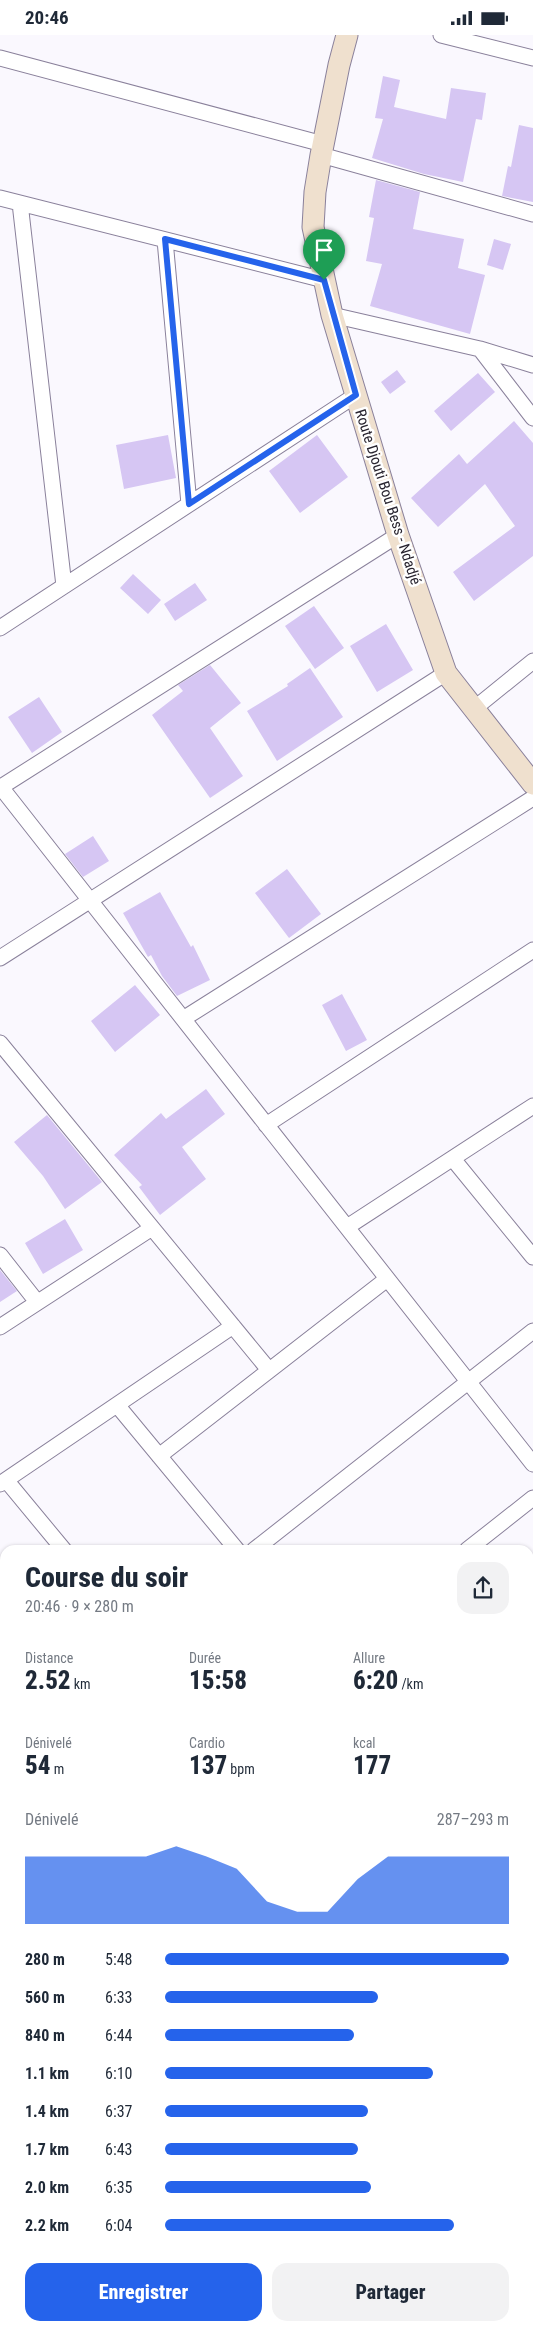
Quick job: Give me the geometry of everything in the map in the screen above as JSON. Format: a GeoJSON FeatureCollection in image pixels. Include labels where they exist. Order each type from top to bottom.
{"type":"FeatureCollection","features":[{"type":"Feature","properties":{"kind":"main road","name":"Route Djouti Bou Bess - Ndadjé"},"geometry":{"type":"LineString","coordinates":[[348,35],[339,65],[315,192],[313,227],[332,315],[398,535],[446,673],[533,784]]}},
{"type":"Feature","properties":{"kind":"street"},"geometry":{"type":"LineString","coordinates":[[442,35],[533,58]]}},
{"type":"Feature","properties":{"kind":"street"},"geometry":{"type":"LineString","coordinates":[[0,58],[322,149],[533,214]]}},
{"type":"Feature","properties":{"kind":"street"},"geometry":{"type":"LineString","coordinates":[[0,198],[324,280]]}},
{"type":"Feature","properties":{"kind":"street"},"geometry":{"type":"LineString","coordinates":[[20,203],[64,586]]}},
{"type":"Feature","properties":{"kind":"street"},"geometry":{"type":"LineString","coordinates":[[165,239],[189,504]]}},
{"type":"Feature","properties":{"kind":"street"},"geometry":{"type":"LineString","coordinates":[[332,315],[480,349],[533,365]]}},
{"type":"Feature","properties":{"kind":"street"},"geometry":{"type":"LineString","coordinates":[[480,349],[533,418]]}},
{"type":"Feature","properties":{"kind":"street"},"geometry":{"type":"LineString","coordinates":[[0,628],[356,395]]}},
{"type":"Feature","properties":{"kind":"street"},"geometry":{"type":"LineString","coordinates":[[398,535],[0,787],[533,1464]]}},
{"type":"Feature","properties":{"kind":"street"},"geometry":{"type":"LineString","coordinates":[[474,708],[533,661]]}},
{"type":"Feature","properties":{"kind":"street"},"geometry":{"type":"LineString","coordinates":[[0,958],[446,673]]}},
{"type":"Feature","properties":{"kind":"street"},"geometry":{"type":"LineString","coordinates":[[183,1019],[533,798]]}},
{"type":"Feature","properties":{"kind":"street"},"geometry":{"type":"LineString","coordinates":[[266,1125],[533,950]]}},
{"type":"Feature","properties":{"kind":"street"},"geometry":{"type":"LineString","coordinates":[[0,1043],[269,1370]]}},
{"type":"Feature","properties":{"kind":"street"},"geometry":{"type":"LineString","coordinates":[[347,1227],[533,1106]]}},
{"type":"Feature","properties":{"kind":"street"},"geometry":{"type":"LineString","coordinates":[[453,1159],[533,1257]]}},
{"type":"Feature","properties":{"kind":"street"},"geometry":{"type":"LineString","coordinates":[[0,1327],[152,1228]]}},
{"type":"Feature","properties":{"kind":"street"},"geometry":{"type":"LineString","coordinates":[[0,1255],[37,1303]]}},
{"type":"Feature","properties":{"kind":"street"},"geometry":{"type":"LineString","coordinates":[[159,1456],[387,1279]]}},
{"type":"Feature","properties":{"kind":"street"},"geometry":{"type":"LineString","coordinates":[[60,1545],[3,1482],[233,1327]]}},
{"type":"Feature","properties":{"kind":"street"},"geometry":{"type":"LineString","coordinates":[[260,1545],[533,1331]]}},
{"type":"Feature","properties":{"kind":"street"},"geometry":{"type":"LineString","coordinates":[[117,1405],[233,1545]]}},
{"type":"Feature","properties":{"kind":"street"},"geometry":{"type":"LineString","coordinates":[[473,1545],[533,1498]]}},
{"type":"Feature","properties":{"kind":"building"},"geometry":{"type":"Polygon","coordinates":[[[383,76],[400,80],[394,107],[446,119],[451,88],[486,93],[482,120],[476,119],[463,182],[424,174],[372,158],[383,119],[375,118],[383,76]]]}},
{"type":"Feature","properties":{"kind":"building"},"geometry":{"type":"Polygon","coordinates":[[[519,125],[533,128],[533,202],[502,196],[508,166],[511,167],[519,125]]]}},
{"type":"Feature","properties":{"kind":"building"},"geometry":{"type":"Polygon","coordinates":[[[376,180],[420,192],[413,229],[464,239],[458,268],[485,275],[470,334],[370,306],[382,264],[366,261],[374,218],[369,217],[376,180]]]}},
{"type":"Feature","properties":{"kind":"building"},"geometry":{"type":"Polygon","coordinates":[[[494,239],[511,244],[503,270],[487,265],[494,239]]]}},
{"type":"Feature","properties":{"kind":"building"},"geometry":{"type":"Polygon","coordinates":[[[397,370],[406,382],[390,394],[381,382],[397,370]]]}},
{"type":"Feature","properties":{"kind":"building"},"geometry":{"type":"Polygon","coordinates":[[[478,373],[495,392],[451,431],[434,411],[478,373]]]}},
{"type":"Feature","properties":{"kind":"building"},"geometry":{"type":"Polygon","coordinates":[[[514,421],[533,443],[533,556],[474,601],[453,572],[515,526],[485,484],[438,527],[411,498],[459,454],[467,464],[514,421]]]}},
{"type":"Feature","properties":{"kind":"building"},"geometry":{"type":"Polygon","coordinates":[[[168,435],[176,478],[124,489],[116,445],[168,435]]]}},
{"type":"Feature","properties":{"kind":"building"},"geometry":{"type":"Polygon","coordinates":[[[317,435],[348,477],[300,513],[269,471],[317,435]]]}},
{"type":"Feature","properties":{"kind":"building"},"geometry":{"type":"Polygon","coordinates":[[[133,574],[161,600],[148,614],[120,588],[133,574]]]}},
{"type":"Feature","properties":{"kind":"building"},"geometry":{"type":"Polygon","coordinates":[[[195,583],[207,600],[175,621],[164,604],[195,583]]]}},
{"type":"Feature","properties":{"kind":"building"},"geometry":{"type":"Polygon","coordinates":[[[314,606],[344,648],[315,669],[285,626],[314,606]]]}},
{"type":"Feature","properties":{"kind":"building"},"geometry":{"type":"Polygon","coordinates":[[[386,624],[413,670],[377,692],[350,646],[386,624]]]}},
{"type":"Feature","properties":{"kind":"building"},"geometry":{"type":"Polygon","coordinates":[[[210,665],[241,703],[210,728],[243,776],[210,798],[152,715],[183,691],[178,685],[210,665]]]}},
{"type":"Feature","properties":{"kind":"building"},"geometry":{"type":"Polygon","coordinates":[[[310,668],[343,717],[277,761],[247,711],[288,686],[287,684],[310,668]]]}},
{"type":"Feature","properties":{"kind":"building"},"geometry":{"type":"Polygon","coordinates":[[[39,697],[62,732],[32,753],[8,717],[39,697]]]}},
{"type":"Feature","properties":{"kind":"building"},"geometry":{"type":"Polygon","coordinates":[[[93,836],[109,861],[83,877],[65,854],[93,836]]]}},
{"type":"Feature","properties":{"kind":"building"},"geometry":{"type":"Polygon","coordinates":[[[287,869],[321,914],[289,938],[255,893],[287,869]]]}},
{"type":"Feature","properties":{"kind":"building"},"geometry":{"type":"Polygon","coordinates":[[[160,892],[191,947],[193,945],[210,980],[177,996],[162,976],[151,955],[148,957],[123,913],[160,892]]]}},
{"type":"Feature","properties":{"kind":"building"},"geometry":{"type":"Polygon","coordinates":[[[135,985],[160,1015],[115,1052],[91,1021],[135,985]]]}},
{"type":"Feature","properties":{"kind":"building"},"geometry":{"type":"Polygon","coordinates":[[[342,994],[367,1040],[346,1051],[322,1005],[342,994]]]}},
{"type":"Feature","properties":{"kind":"building"},"geometry":{"type":"Polygon","coordinates":[[[206,1089],[225,1114],[182,1147],[206,1179],[160,1215],[139,1187],[142,1185],[114,1155],[161,1113],[166,1119],[206,1089]]]}},
{"type":"Feature","properties":{"kind":"building"},"geometry":{"type":"Polygon","coordinates":[[[47,1115],[102,1182],[65,1209],[43,1176],[14,1142],[47,1115]]]}},
{"type":"Feature","properties":{"kind":"building"},"geometry":{"type":"Polygon","coordinates":[[[65,1219],[83,1250],[43,1274],[25,1243],[65,1219]]]}},
{"type":"Feature","properties":{"kind":"building"},"geometry":{"type":"Polygon","coordinates":[[[0,1270],[17,1291],[0,1302],[0,1270]]]}},
{"type":"Feature","properties":{"kind":"route"},"geometry":{"type":"LineString","coordinates":[[165,239],[324,280],[332,315],[356,395],[189,504],[165,239]]}}]}
